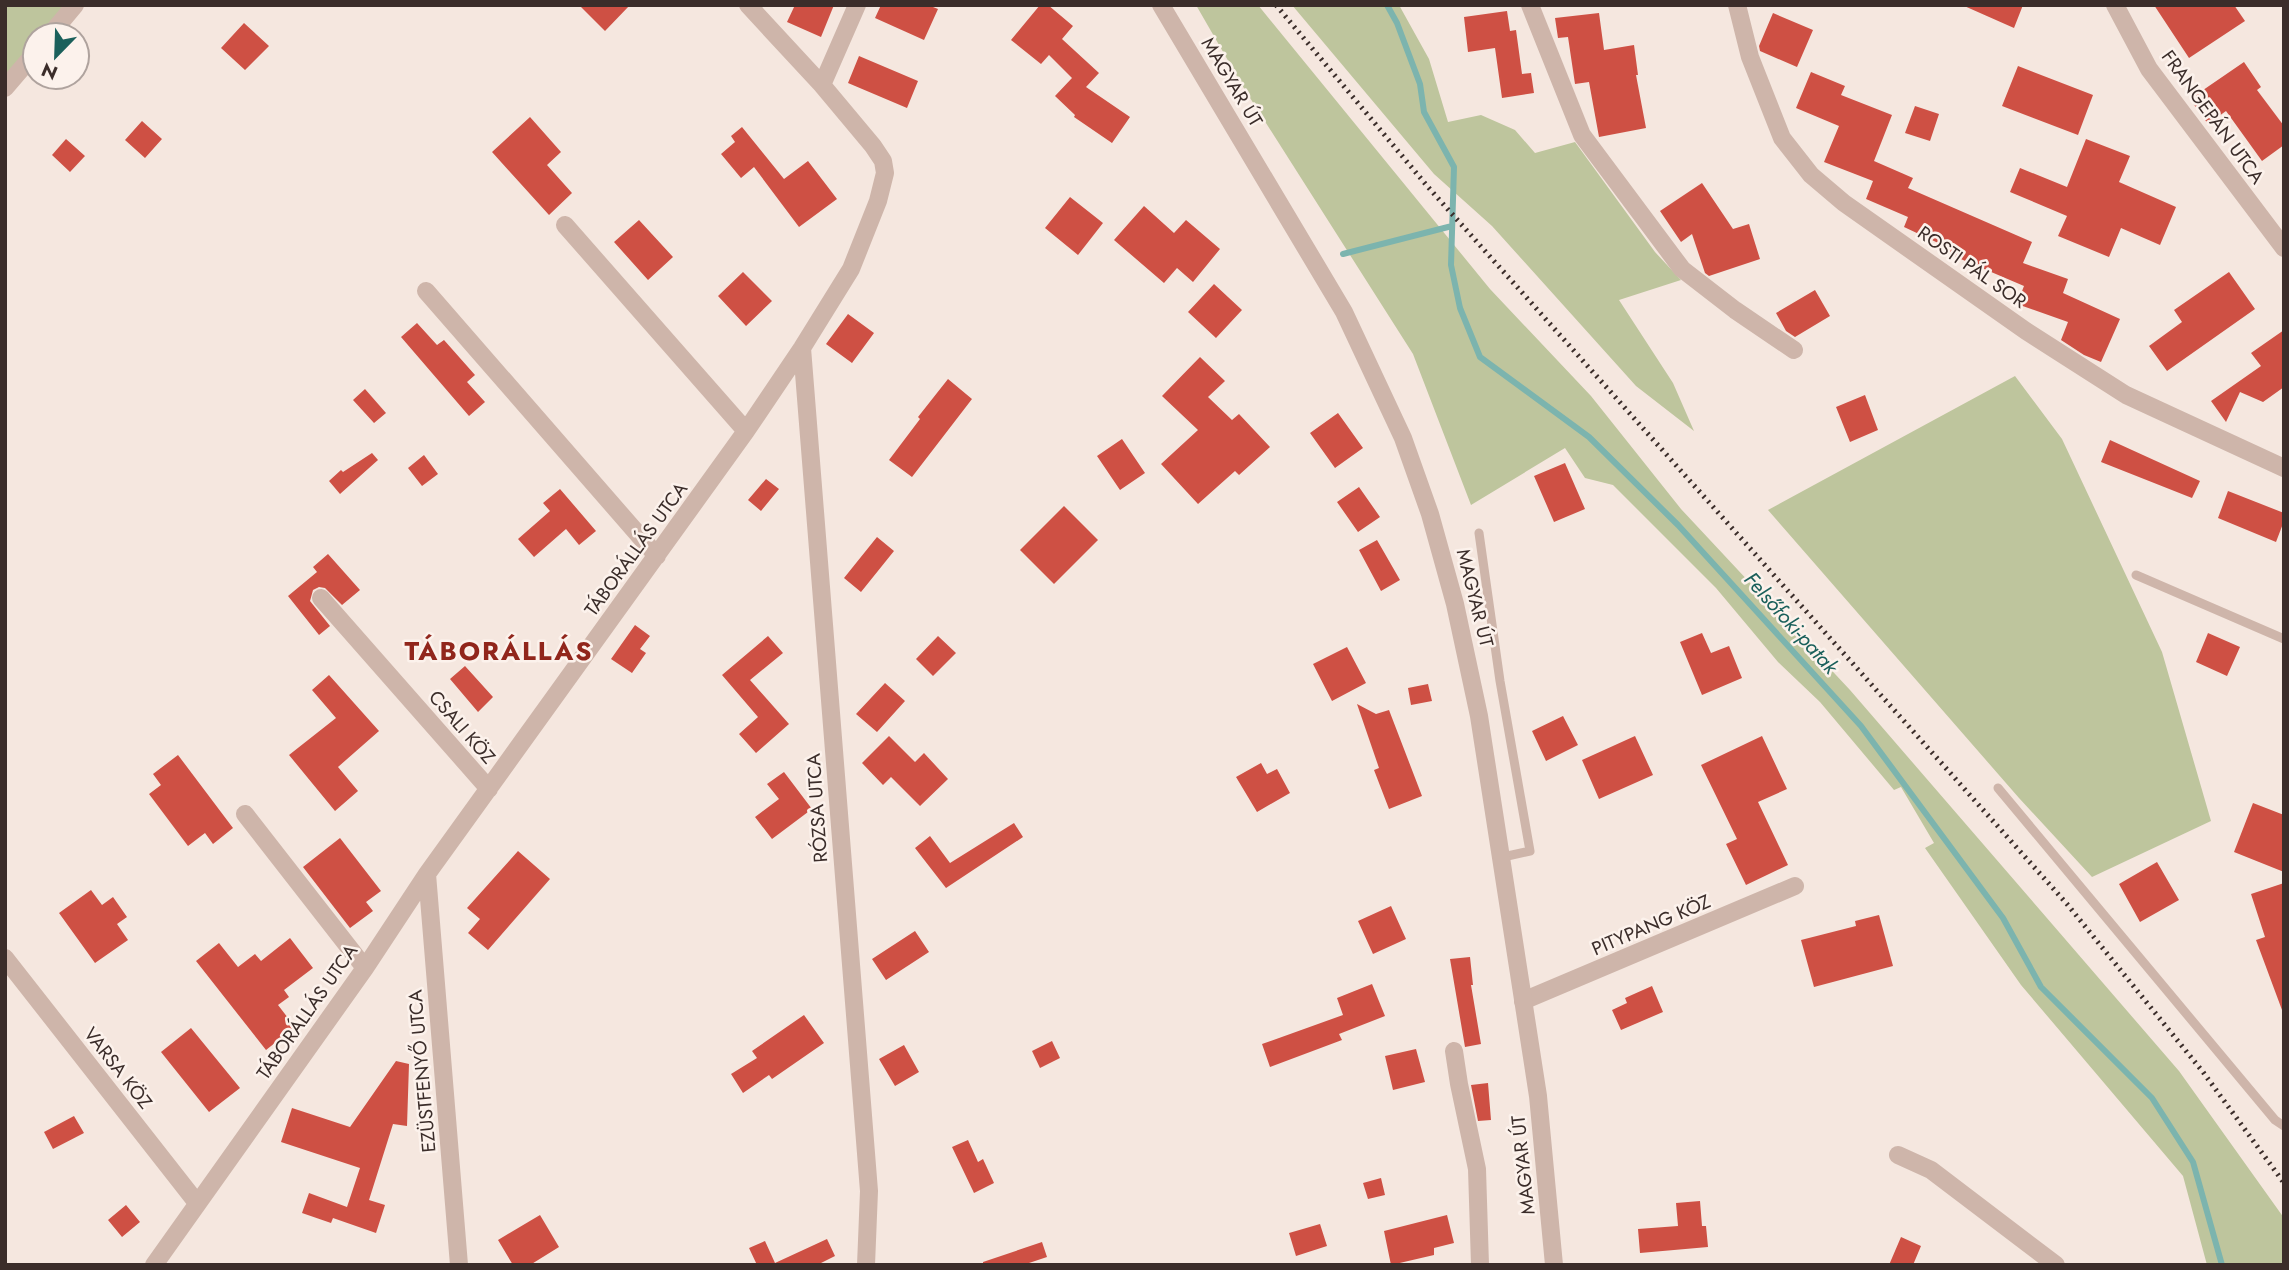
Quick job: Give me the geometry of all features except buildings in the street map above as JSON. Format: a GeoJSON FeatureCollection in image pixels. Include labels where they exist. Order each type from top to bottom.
{"type":"FeatureCollection","features":[{"type":"Feature","properties":{"kind":"street"},"geometry":{"type":"LineString","coordinates":[[62,21],[75,5]]}},
{"type":"Feature","properties":{"kind":"street","name":"TÁBORÁLLÁS UTCA"},"geometry":{"type":"LineString","coordinates":[[154,1265],[365,968],[427,874],[746,431],[851,269],[878,201],[884,173],[883,161],[822,85],[748,5]]}},
{"type":"Feature","properties":{"kind":"street"},"geometry":{"type":"LineString","coordinates":[[822,85],[858,5]]}},
{"type":"Feature","properties":{"kind":"street","name":"MAGYAR ÚT"},"geometry":{"type":"LineString","coordinates":[[1161,5],[1344,312],[1403,438],[1430,514],[1472,675],[1503,857],[1538,1096],[1554,1265]]}},
{"type":"Feature","properties":{"kind":"street"},"geometry":{"type":"LineString","coordinates":[[1530,5],[1582,135],[1682,269],[1735,310],[1794,350]]}},
{"type":"Feature","properties":{"kind":"street","name":"ROSTI PÁL SOR"},"geometry":{"type":"LineString","coordinates":[[1737,5],[1750,57],[1782,138],[1811,175],[1844,203],[2026,331],[2126,395],[2284,468]]}},
{"type":"Feature","properties":{"kind":"street","name":"FRANGEPÁN UTCA"},"geometry":{"type":"LineString","coordinates":[[2115,5],[2150,69],[2284,248]]}},
{"type":"Feature","properties":{"kind":"street"},"geometry":{"type":"LineString","coordinates":[[5,88],[21,69]]}},
{"type":"Feature","properties":{"kind":"street"},"geometry":{"type":"LineString","coordinates":[[565,225],[746,431]]}},
{"type":"Feature","properties":{"kind":"street"},"geometry":{"type":"LineString","coordinates":[[426,291],[657,556]]}},
{"type":"Feature","properties":{"kind":"street","name":"RÓZSA UTCA"},"geometry":{"type":"LineString","coordinates":[[802,348],[869,1191],[866,1265]]}},
{"type":"Feature","properties":{"kind":"street","name":"CSALI KÖZ"},"geometry":{"type":"LineString","coordinates":[[321,598],[489,789]]}},
{"type":"Feature","properties":{"kind":"street"},"geometry":{"type":"LineString","coordinates":[[245,814],[365,968]]}},
{"type":"Feature","properties":{"kind":"street","name":"EZÜSTFENYŐ UTCA"},"geometry":{"type":"LineString","coordinates":[[427,874],[459,1265]]}},
{"type":"Feature","properties":{"kind":"street","name":"PITYPANG KÖZ"},"geometry":{"type":"LineString","coordinates":[[1523,1001],[1795,886]]}},
{"type":"Feature","properties":{"kind":"street","name":"VARSA KÖZ"},"geometry":{"type":"LineString","coordinates":[[5,958],[197,1203]]}},
{"type":"Feature","properties":{"kind":"street"},"geometry":{"type":"LineString","coordinates":[[1454,1051],[1458,1084],[1477,1169],[1480,1265]]}},
{"type":"Feature","properties":{"kind":"street"},"geometry":{"type":"LineString","coordinates":[[1898,1156],[1931,1170],[2056,1265]]}},
{"type":"Feature","properties":{"kind":"lane"},"geometry":{"type":"LineString","coordinates":[[1479,533],[1500,681],[1530,851],[1503,857]]}},
{"type":"Feature","properties":{"kind":"lane"},"geometry":{"type":"LineString","coordinates":[[2136,575],[2284,639]]}},
{"type":"Feature","properties":{"kind":"lane"},"geometry":{"type":"LineString","coordinates":[[1998,788],[2275,1120],[2284,1126]]}},
{"type":"Feature","properties":{"kind":"green space"},"geometry":{"type":"Polygon","coordinates":[[[5,5],[70,5],[58,21],[21,21],[21,68],[5,88],[5,5]]]}},
{"type":"Feature","properties":{"kind":"green space"},"geometry":{"type":"Polygon","coordinates":[[[1196,5],[1258,5],[1490,289],[1591,396],[1681,509],[1850,690],[2179,1071],[2284,1218],[2284,1265],[2207,1265],[2183,1176],[2021,985],[1925,848],[1934,843],[1901,787],[1894,790],[1820,702],[1778,662],[1716,588],[1613,485],[1585,478],[1565,448],[1471,505],[1413,354],[1245,90],[1196,5]]]}},
{"type":"Feature","properties":{"kind":"green space"},"geometry":{"type":"Polygon","coordinates":[[[1292,5],[1399,5],[1429,59],[1448,122],[1481,115],[1515,130],[1535,153],[1575,142],[1655,252],[1681,280],[1619,300],[1673,383],[1694,431],[1636,386],[1492,226],[1434,174],[1292,5]]]}},
{"type":"Feature","properties":{"kind":"green space"},"geometry":{"type":"Polygon","coordinates":[[[2015,376],[2062,439],[2162,652],[2211,821],[2092,877],[2019,798],[1768,510],[2015,376]]]}},
{"type":"Feature","properties":{"kind":"waterway","name":"Felsőfoki-patak"},"geometry":{"type":"LineString","coordinates":[[1387,5],[1397,23],[1420,84],[1424,112],[1454,167],[1451,265],[1460,308],[1480,357],[1589,437],[1678,525],[1861,726],[2003,918],[2041,987],[2152,1098],[2193,1162],[2222,1265]]}},
{"type":"Feature","properties":{"kind":"waterway"},"geometry":{"type":"LineString","coordinates":[[1343,254],[1452,226]]}},
{"type":"Feature","properties":{"kind":"railway"},"geometry":{"type":"LineString","coordinates":[[1276,5],[1428,187],[2067,904],[2203,1072],[2284,1183]]}},
{"type":"Feature","properties":{"kind":"district","name":"TÁBORÁLLÁS"},"geometry":{"type":"Point","coordinates":[499,651]}}]}
